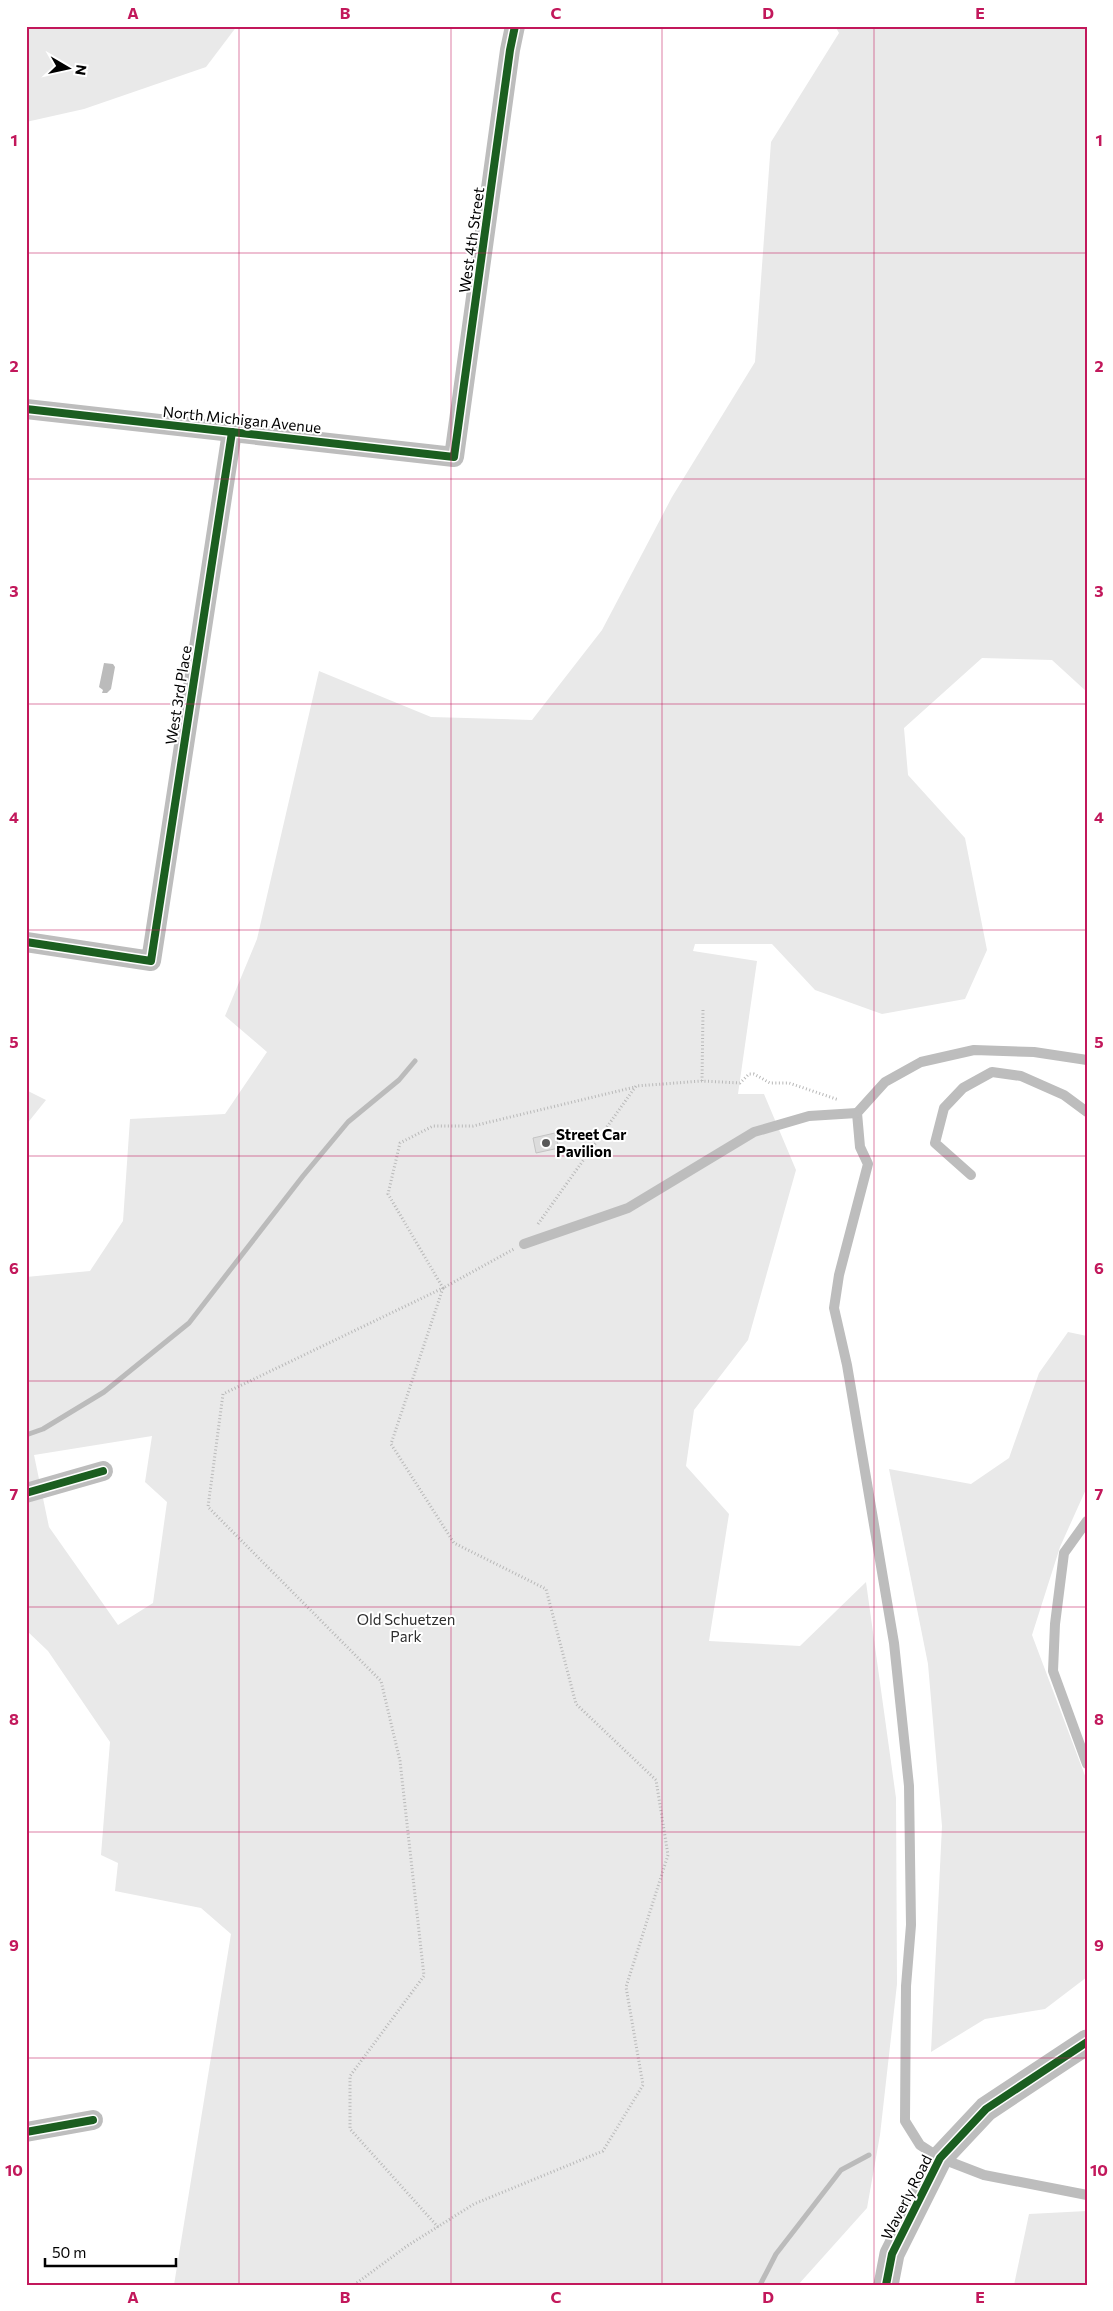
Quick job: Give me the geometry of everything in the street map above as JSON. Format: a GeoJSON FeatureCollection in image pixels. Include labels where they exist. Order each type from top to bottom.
{"type":"FeatureCollection","features":[{"type":"Feature","properties":{"kind":"street","name":"West 4th Street"},"geometry":{"type":"LineString","coordinates":[[454,457],[510,50],[515,26]]}},
{"type":"Feature","properties":{"kind":"street","name":"North Michigan Avenue"},"geometry":{"type":"LineString","coordinates":[[26,409],[454,457]]}},
{"type":"Feature","properties":{"kind":"street","name":"West 3rd Place"},"geometry":{"type":"LineString","coordinates":[[26,942],[151,961],[232,432]]}},
{"type":"Feature","properties":{"kind":"street"},"geometry":{"type":"LineString","coordinates":[[26,1493],[103,1471]]}},
{"type":"Feature","properties":{"kind":"street","name":"Waverly Road"},"geometry":{"type":"LineString","coordinates":[[886,2285],[892,2254],[940,2158],[986,2109],[1087,2042]]}},
{"type":"Feature","properties":{"kind":"street"},"geometry":{"type":"LineString","coordinates":[[26,2132],[93,2120]]}},
{"type":"Feature","properties":{"kind":"lane"},"geometry":{"type":"LineString","coordinates":[[524,1244],[628,1208],[754,1132],[809,1116],[859,1110],[884,1082],[921,1062],[974,1050],[1034,1052],[1087,1060]]}},
{"type":"Feature","properties":{"kind":"lane"},"geometry":{"type":"LineString","coordinates":[[971,1175],[935,1143],[944,1108],[963,1088],[992,1072],[1020,1076],[1064,1095],[1087,1112]]}},
{"type":"Feature","properties":{"kind":"lane"},"geometry":{"type":"LineString","coordinates":[[859,1110],[860,1147],[868,1164],[839,1275],[834,1308],[847,1365],[894,1643],[909,1786],[911,1925],[906,1986],[905,2121],[920,2145],[940,2158],[984,2175],[1087,2195]]}},
{"type":"Feature","properties":{"kind":"lane"},"geometry":{"type":"LineString","coordinates":[[1087,1521],[1064,1554],[1055,1624],[1053,1670],[1087,1764]]}},
{"type":"Feature","properties":{"kind":"path"},"geometry":{"type":"LineString","coordinates":[[702,1081],[703,1010]]}},
{"type":"Feature","properties":{"kind":"path"},"geometry":{"type":"LineString","coordinates":[[354,2285],[438,2226],[474,2204],[603,2151],[643,2085],[626,1987],[668,1856],[656,1780],[576,1704],[546,1589],[454,1543],[391,1444],[443,1288],[388,1194],[400,1143],[434,1126],[473,1126],[636,1086],[702,1081],[740,1082],[749,1074],[754,1074],[770,1083],[789,1083],[859,1110]]}},
{"type":"Feature","properties":{"kind":"path"},"geometry":{"type":"LineString","coordinates":[[438,2226],[350,2129],[350,2076],[424,1976],[400,1761],[381,1681],[208,1508],[223,1394],[443,1288],[524,1244],[636,1086]]}},
{"type":"Feature","properties":{"kind":"green space"},"geometry":{"type":"Polygon","coordinates":[[[26,26],[237,26],[206,67],[84,109],[26,122],[26,26]]]}},
{"type":"Feature","properties":{"kind":"green space","name":"Old Schuetzen Park"},"geometry":{"type":"Polygon","coordinates":[[[835,26],[1087,26],[1087,692],[1052,660],[982,658],[904,728],[908,775],[965,838],[987,950],[965,999],[882,1014],[815,990],[772,944],[695,944],[693,951],[757,961],[738,1094],[764,1094],[796,1170],[748,1340],[694,1410],[686,1466],[729,1514],[709,1641],[800,1646],[866,1582],[896,1798],[897,1984],[880,2135],[867,2208],[798,2285],[174,2285],[231,1934],[201,1908],[115,1891],[118,1863],[101,1855],[110,1742],[48,1651],[26,1630],[26,1277],[90,1271],[123,1221],[130,1119],[225,1114],[267,1052],[225,1016],[257,939],[319,671],[431,717],[532,720],[602,630],[672,497],[755,362],[771,142],[839,33],[835,26]],[[152,1436],[34,1455],[49,1527],[118,1625],[153,1603],[167,1502],[145,1482],[152,1436]]]}},
{"type":"Feature","properties":{"kind":"green space"},"geometry":{"type":"Polygon","coordinates":[[[26,1090],[46,1100],[26,1125],[26,1090]]]}},
{"type":"Feature","properties":{"kind":"green space"},"geometry":{"type":"Polygon","coordinates":[[[1068,1332],[1087,1336],[1087,1487],[1060,1547],[1032,1635],[1087,1781],[1087,1977],[1045,2009],[985,2019],[931,2052],[942,1826],[928,1664],[889,1469],[971,1484],[1009,1458],[1039,1373],[1068,1332]]]}},
{"type":"Feature","properties":{"kind":"green space"},"geometry":{"type":"Polygon","coordinates":[[[1087,2211],[1087,2285],[1014,2285],[1029,2214],[1087,2211]]]}},
{"type":"Feature","properties":{"kind":"shaded area"},"geometry":{"type":"Polygon","coordinates":[[[104,663],[113,664],[115,667],[111,689],[107,693],[102,693],[103,690],[99,687],[104,663]]]}},
{"type":"Feature","properties":{"kind":"building","name":"Street Car Pavilion"},"geometry":{"type":"Polygon","coordinates":[[[555,1133],[559,1148],[536,1153],[533,1138],[555,1133]]]}},
{"type":"Feature","properties":{"kind":"waterway"},"geometry":{"type":"LineString","coordinates":[[26,1435],[43,1429],[104,1392],[189,1323],[303,1176],[348,1122],[399,1080],[415,1061]]}},
{"type":"Feature","properties":{"kind":"waterway"},"geometry":{"type":"LineString","coordinates":[[760,2285],[776,2254],[841,2170],[869,2155]]}},
{"type":"Feature","properties":{"kind":"cycle path"},"geometry":{"type":"LineString","coordinates":[[26,409],[454,457],[510,50],[515,26]]}},
{"type":"Feature","properties":{"kind":"cycle path"},"geometry":{"type":"LineString","coordinates":[[26,942],[151,961],[232,432]]}},
{"type":"Feature","properties":{"kind":"cycle path"},"geometry":{"type":"LineString","coordinates":[[26,1493],[103,1471]]}},
{"type":"Feature","properties":{"kind":"cycle path"},"geometry":{"type":"LineString","coordinates":[[886,2285],[892,2254],[940,2158],[986,2109],[1087,2042]]}},
{"type":"Feature","properties":{"kind":"cycle path"},"geometry":{"type":"LineString","coordinates":[[26,2132],[93,2120]]}},
{"type":"Feature","properties":{"kind":"place","name":"Street Car Pavilion"},"geometry":{"type":"Point","coordinates":[546,1143]}}]}
